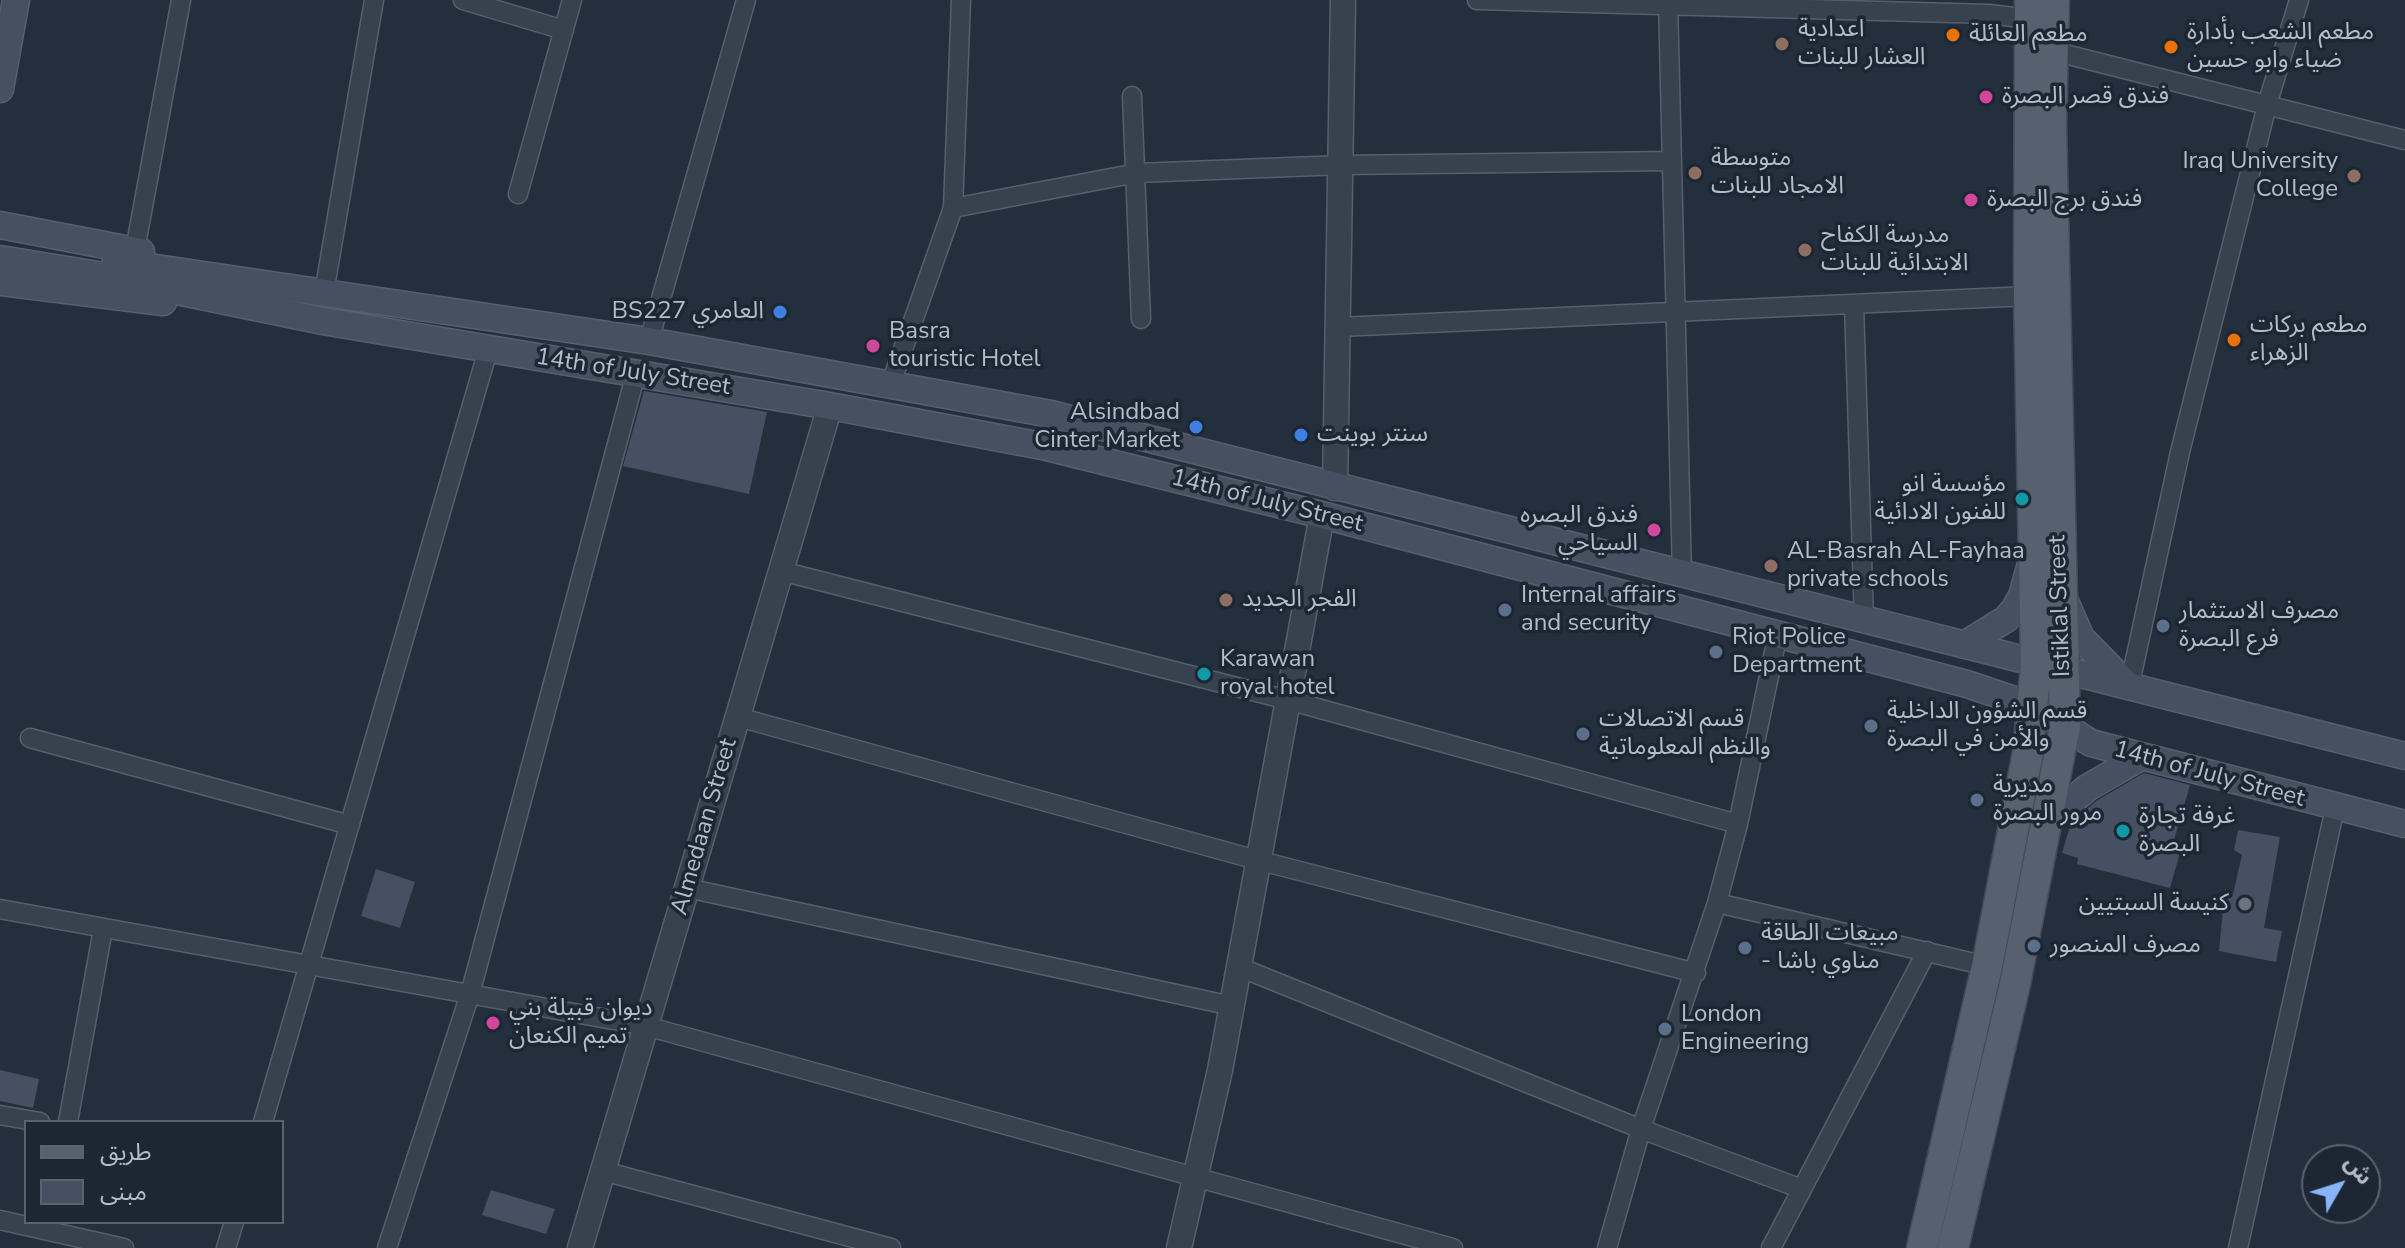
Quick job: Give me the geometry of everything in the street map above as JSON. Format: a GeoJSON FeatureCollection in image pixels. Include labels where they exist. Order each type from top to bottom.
{"type":"FeatureCollection","features":[{"type":"Feature","properties":{"kind":"main road"},"geometry":{"type":"LineString","coordinates":[[0,89],[16,0]]}},
{"type":"Feature","properties":{"kind":"main road","name":"Istiklal Street"},"geometry":{"type":"LineString","coordinates":[[1922,1248],[1987,966],[2028,752],[2032,706],[2050,668],[2060,588],[2054,0]]}},
{"type":"Feature","properties":{"kind":"main road","name":"Istiklal Street"},"geometry":{"type":"LineString","coordinates":[[1953,1248],[2015,984],[2065,726],[2050,668],[2031,556],[2030,9]]}},
{"type":"Feature","properties":{"kind":"main road"},"geometry":{"type":"LineString","coordinates":[[0,225],[135,250],[228,291]]}},
{"type":"Feature","properties":{"kind":"main road"},"geometry":{"type":"LineString","coordinates":[[0,243],[103,268]]}},
{"type":"Feature","properties":{"kind":"main road"},"geometry":{"type":"LineString","coordinates":[[0,259],[103,268]]}},
{"type":"Feature","properties":{"kind":"main road","name":"14th of July Street"},"geometry":{"type":"LineString","coordinates":[[103,268],[228,291],[488,350],[830,406],[1042,446],[1322,515],[1967,684],[2032,706],[2091,743],[2139,758],[2405,824]]}},
{"type":"Feature","properties":{"kind":"main road"},"geometry":{"type":"LineString","coordinates":[[0,282],[138,301],[228,291]]}},
{"type":"Feature","properties":{"kind":"main road","name":"14th of July Street"},"geometry":{"type":"LineString","coordinates":[[228,291],[324,293],[649,341],[1051,414],[1682,576],[2405,756]]}},
{"type":"Feature","properties":{"kind":"main road"},"geometry":{"type":"LineString","coordinates":[[1964,645],[2014,610],[2028,581],[2031,556]]}},
{"type":"Feature","properties":{"kind":"main road"},"geometry":{"type":"LineString","coordinates":[[2060,588],[2081,638],[2129,688]]}},
{"type":"Feature","properties":{"kind":"main road"},"geometry":{"type":"LineString","coordinates":[[2047,823],[2087,788],[2139,758]]}},
{"type":"Feature","properties":{"kind":"street"},"geometry":{"type":"LineString","coordinates":[[135,250],[181,0]]}},
{"type":"Feature","properties":{"kind":"street"},"geometry":{"type":"LineString","coordinates":[[324,293],[374,0]]}},
{"type":"Feature","properties":{"kind":"street"},"geometry":{"type":"LineString","coordinates":[[463,0],[564,30]]}},
{"type":"Feature","properties":{"kind":"street"},"geometry":{"type":"LineString","coordinates":[[518,194],[572,0]]}},
{"type":"Feature","properties":{"kind":"street"},"geometry":{"type":"LineString","coordinates":[[649,341],[746,0]]}},
{"type":"Feature","properties":{"kind":"street"},"geometry":{"type":"LineString","coordinates":[[891,383],[953,208],[961,0]]}},
{"type":"Feature","properties":{"kind":"street"},"geometry":{"type":"LineString","coordinates":[[1335,488],[1343,0]]}},
{"type":"Feature","properties":{"kind":"street"},"geometry":{"type":"LineString","coordinates":[[1477,0],[1668,2],[1989,14],[2030,9]]}},
{"type":"Feature","properties":{"kind":"street"},"geometry":{"type":"LineString","coordinates":[[2129,688],[2180,452],[2267,105],[2299,0]]}},
{"type":"Feature","properties":{"kind":"street"},"geometry":{"type":"LineString","coordinates":[[1668,2],[1682,576]]}},
{"type":"Feature","properties":{"kind":"street"},"geometry":{"type":"LineString","coordinates":[[2053,51],[2405,140]]}},
{"type":"Feature","properties":{"kind":"street"},"geometry":{"type":"LineString","coordinates":[[1132,96],[1141,319]]}},
{"type":"Feature","properties":{"kind":"street"},"geometry":{"type":"LineString","coordinates":[[953,208],[1137,173],[1342,165],[1672,161]]}},
{"type":"Feature","properties":{"kind":"street"},"geometry":{"type":"LineString","coordinates":[[1339,327],[2029,296]]}},
{"type":"Feature","properties":{"kind":"street"},"geometry":{"type":"LineString","coordinates":[[1854,304],[1864,621]]}},
{"type":"Feature","properties":{"kind":"street"},"geometry":{"type":"LineString","coordinates":[[264,1120],[488,350]]}},
{"type":"Feature","properties":{"kind":"street"},"geometry":{"type":"LineString","coordinates":[[387,1248],[470,994],[636,373]]}},
{"type":"Feature","properties":{"kind":"street","name":"Almedaan Street"},"geometry":{"type":"LineString","coordinates":[[580,1248],[830,406]]}},
{"type":"Feature","properties":{"kind":"street"},"geometry":{"type":"LineString","coordinates":[[1179,1248],[1232,1006],[1322,515]]}},
{"type":"Feature","properties":{"kind":"street"},"geometry":{"type":"LineString","coordinates":[[781,571],[1288,700],[1738,824]]}},
{"type":"Feature","properties":{"kind":"street"},"geometry":{"type":"LineString","coordinates":[[1607,1248],[1641,1129],[1696,973],[1717,903],[1738,824],[1778,633]]}},
{"type":"Feature","properties":{"kind":"street"},"geometry":{"type":"LineString","coordinates":[[738,717],[1257,860],[1696,973]]}},
{"type":"Feature","properties":{"kind":"street"},"geometry":{"type":"LineString","coordinates":[[30,738],[350,825]]}},
{"type":"Feature","properties":{"kind":"street"},"geometry":{"type":"LineString","coordinates":[[2238,1248],[2335,808]]}},
{"type":"Feature","properties":{"kind":"street"},"geometry":{"type":"LineString","coordinates":[[687,888],[1232,1006]]}},
{"type":"Feature","properties":{"kind":"street"},"geometry":{"type":"LineString","coordinates":[[1717,903],[1987,966]]}},
{"type":"Feature","properties":{"kind":"street"},"geometry":{"type":"LineString","coordinates":[[0,909],[646,1026],[1453,1248]]}},
{"type":"Feature","properties":{"kind":"street"},"geometry":{"type":"LineString","coordinates":[[68,1120],[103,929]]}},
{"type":"Feature","properties":{"kind":"street"},"geometry":{"type":"LineString","coordinates":[[1771,1248],[1799,1188],[1927,951]]}},
{"type":"Feature","properties":{"kind":"street"},"geometry":{"type":"LineString","coordinates":[[1239,967],[1641,1129],[1799,1188]]}},
{"type":"Feature","properties":{"kind":"street"},"geometry":{"type":"LineString","coordinates":[[0,1115],[29,1120]]}},
{"type":"Feature","properties":{"kind":"street"},"geometry":{"type":"LineString","coordinates":[[603,1171],[891,1248]]}},
{"type":"Feature","properties":{"kind":"street"},"geometry":{"type":"LineString","coordinates":[[0,1220],[24,1223]]}},
{"type":"Feature","properties":{"kind":"street"},"geometry":{"type":"LineString","coordinates":[[226,1248],[233,1224]]}},
{"type":"Feature","properties":{"kind":"street"},"geometry":{"type":"LineString","coordinates":[[49,1226],[124,1248]]}},
{"type":"Feature","properties":{"kind":"building"},"geometry":{"type":"Polygon","coordinates":[[[644,391],[767,412],[749,494],[623,466],[644,391]]]}},
{"type":"Feature","properties":{"kind":"building","name":"غرفة تجارة البصرة"},"geometry":{"type":"Polygon","coordinates":[[[2144,773],[2190,785],[2174,840],[2183,842],[2170,888],[2077,864],[2078,858],[2062,853],[2071,823],[2076,819],[2083,822],[2087,809],[2096,801],[2144,773]]]}},
{"type":"Feature","properties":{"kind":"building","name":"كنيسة السبتيين"},"geometry":{"type":"Polygon","coordinates":[[[2238,830],[2280,837],[2264,928],[2282,931],[2276,962],[2219,951],[2225,889],[2233,894],[2242,855],[2234,850],[2238,830]]]}},
{"type":"Feature","properties":{"kind":"building"},"geometry":{"type":"Polygon","coordinates":[[[376,869],[415,882],[400,928],[361,916],[376,869]]]}},
{"type":"Feature","properties":{"kind":"building"},"geometry":{"type":"Polygon","coordinates":[[[0,1070],[39,1079],[33,1108],[0,1101],[0,1070]]]}},
{"type":"Feature","properties":{"kind":"building"},"geometry":{"type":"Polygon","coordinates":[[[491,1190],[555,1209],[546,1234],[482,1215],[491,1190]]]}},
{"type":"Feature","properties":{"kind":"place","name":"مطعم العائلة"},"geometry":{"type":"Point","coordinates":[1953,35]}},
{"type":"Feature","properties":{"kind":"place","name":"اعدادية العشار للبنات"},"geometry":{"type":"Point","coordinates":[1782,44]}},
{"type":"Feature","properties":{"kind":"place","name":"مطعم الشعب بأدارة ضياء وابو حسين"},"geometry":{"type":"Point","coordinates":[2171,47]}},
{"type":"Feature","properties":{"kind":"place","name":"فندق قصر البصرة"},"geometry":{"type":"Point","coordinates":[1986,97]}},
{"type":"Feature","properties":{"kind":"place","name":"متوسطة الامجاد للبنات"},"geometry":{"type":"Point","coordinates":[1695,173]}},
{"type":"Feature","properties":{"kind":"place","name":"Iraq University College"},"geometry":{"type":"Point","coordinates":[2354,176]}},
{"type":"Feature","properties":{"kind":"place","name":"فندق برج البصرة"},"geometry":{"type":"Point","coordinates":[1971,200]}},
{"type":"Feature","properties":{"kind":"place","name":"مدرسة الكفاح الابتدائية للبنات"},"geometry":{"type":"Point","coordinates":[1805,250]}},
{"type":"Feature","properties":{"kind":"place","name":"BS227 العامري"},"geometry":{"type":"Point","coordinates":[780,312]}},
{"type":"Feature","properties":{"kind":"place","name":"مطعم بركات الزهراء"},"geometry":{"type":"Point","coordinates":[2234,340]}},
{"type":"Feature","properties":{"kind":"place","name":"Basra touristic Hotel"},"geometry":{"type":"Point","coordinates":[873,346]}},
{"type":"Feature","properties":{"kind":"place","name":"Alsindbad Cinter Market"},"geometry":{"type":"Point","coordinates":[1196,427]}},
{"type":"Feature","properties":{"kind":"place","name":"سنتر بوينت"},"geometry":{"type":"Point","coordinates":[1301,435]}},
{"type":"Feature","properties":{"kind":"place","name":"مؤسسة انو للفنون الادائية"},"geometry":{"type":"Point","coordinates":[2022,499]}},
{"type":"Feature","properties":{"kind":"place","name":"فندق البصره السياحي"},"geometry":{"type":"Point","coordinates":[1654,530]}},
{"type":"Feature","properties":{"kind":"place","name":"AL-Basrah AL-Fayhaa private schools"},"geometry":{"type":"Point","coordinates":[1771,566]}},
{"type":"Feature","properties":{"kind":"place","name":"الفجر الجديد"},"geometry":{"type":"Point","coordinates":[1226,600]}},
{"type":"Feature","properties":{"kind":"place","name":"Internal affairs and security"},"geometry":{"type":"Point","coordinates":[1505,610]}},
{"type":"Feature","properties":{"kind":"place","name":"مصرف الاستثمار فرع البصرة"},"geometry":{"type":"Point","coordinates":[2163,626]}},
{"type":"Feature","properties":{"kind":"place","name":"Riot Police Department"},"geometry":{"type":"Point","coordinates":[1716,652]}},
{"type":"Feature","properties":{"kind":"place","name":"Karawan royal hotel"},"geometry":{"type":"Point","coordinates":[1204,674]}},
{"type":"Feature","properties":{"kind":"place","name":"قسم الشؤون الداخلية والأمن في البصرة"},"geometry":{"type":"Point","coordinates":[1871,726]}},
{"type":"Feature","properties":{"kind":"place","name":"قسم الاتصالات والنظم المعلوماتية"},"geometry":{"type":"Point","coordinates":[1583,734]}},
{"type":"Feature","properties":{"kind":"place","name":"مديرية مرور البصرة"},"geometry":{"type":"Point","coordinates":[1977,800]}},
{"type":"Feature","properties":{"kind":"place","name":"غرفة تجارة البصرة"},"geometry":{"type":"Point","coordinates":[2123,831]}},
{"type":"Feature","properties":{"kind":"place","name":"كنيسة السبتيين"},"geometry":{"type":"Point","coordinates":[2245,904]}},
{"type":"Feature","properties":{"kind":"place","name":"مصرف المنصور"},"geometry":{"type":"Point","coordinates":[2034,946]}},
{"type":"Feature","properties":{"kind":"place","name":"مبيعات الطاقة - مناوي باشا"},"geometry":{"type":"Point","coordinates":[1745,948]}},
{"type":"Feature","properties":{"kind":"place","name":"ديوان قبيلة بني تميم الكنعان"},"geometry":{"type":"Point","coordinates":[493,1023]}},
{"type":"Feature","properties":{"kind":"place","name":"London Engineering"},"geometry":{"type":"Point","coordinates":[1665,1029]}}]}
